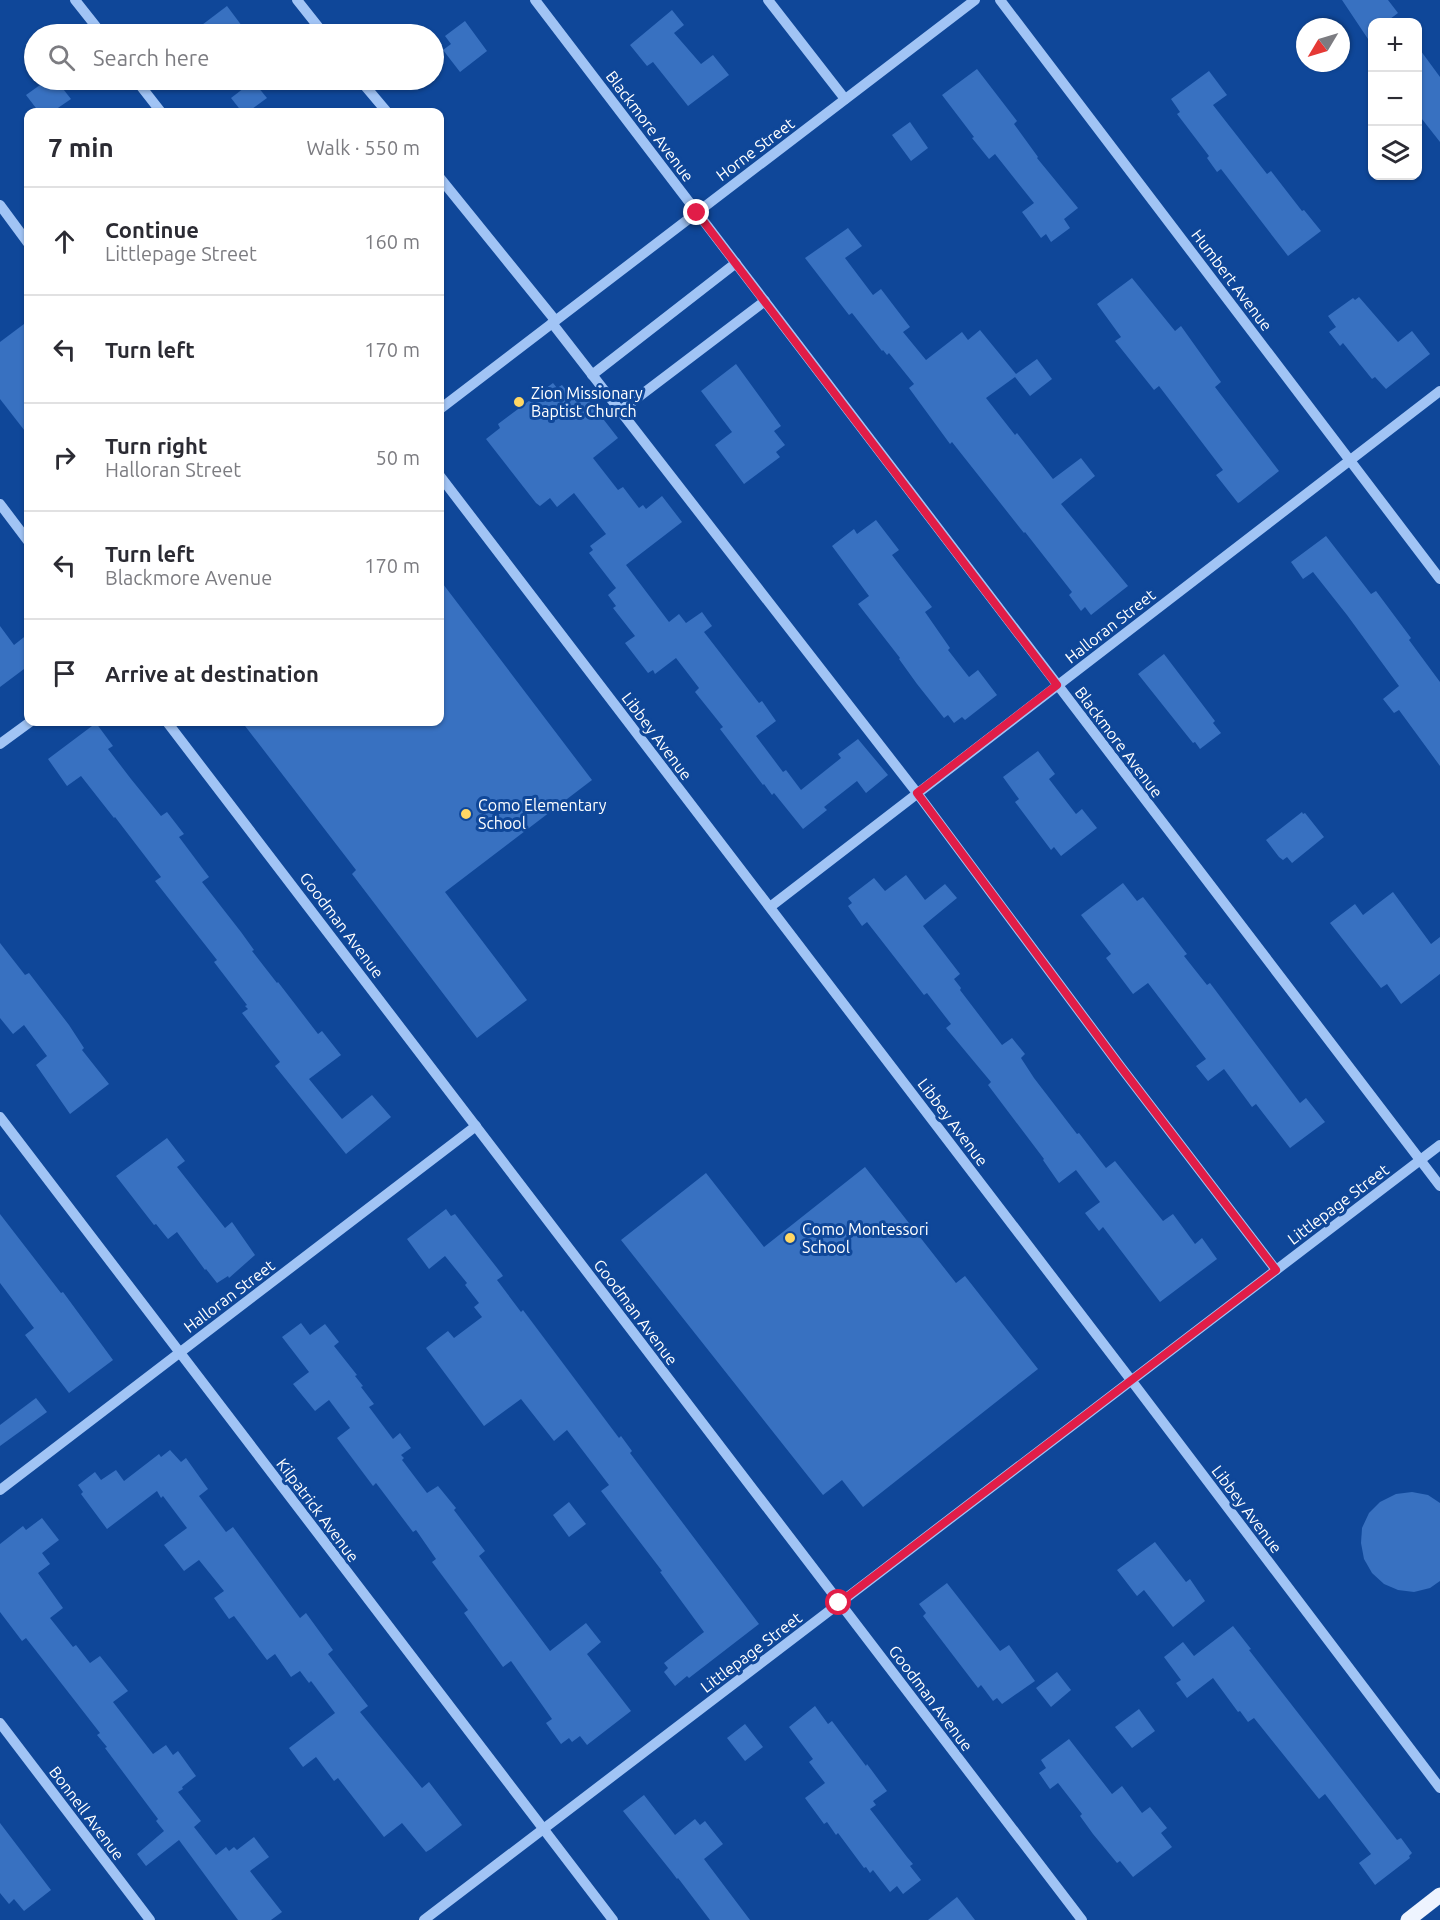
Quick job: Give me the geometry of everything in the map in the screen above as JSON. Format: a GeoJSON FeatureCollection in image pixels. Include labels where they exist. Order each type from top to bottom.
{"type":"FeatureCollection","features":[{"type":"Feature","properties":{"kind":"main road"},"geometry":{"type":"LineString","coordinates":[[1408,1920],[1440,1895]]}},
{"type":"Feature","properties":{"kind":"street"},"geometry":{"type":"LineString","coordinates":[[75,0],[94,24]]}},
{"type":"Feature","properties":{"kind":"street"},"geometry":{"type":"LineString","coordinates":[[297,0],[316,24]]}},
{"type":"Feature","properties":{"kind":"street","name":"Blackmore Avenue"},"geometry":{"type":"LineString","coordinates":[[535,0],[1440,1186]]}},
{"type":"Feature","properties":{"kind":"street"},"geometry":{"type":"LineString","coordinates":[[768,0],[845,99]]}},
{"type":"Feature","properties":{"kind":"street","name":"Horne Street"},"geometry":{"type":"LineString","coordinates":[[444,406],[975,0]]}},
{"type":"Feature","properties":{"kind":"street","name":"Humbert Avenue"},"geometry":{"type":"LineString","coordinates":[[999,0],[1440,579]]}},
{"type":"Feature","properties":{"kind":"street"},"geometry":{"type":"LineString","coordinates":[[144,90],[158,108]]}},
{"type":"Feature","properties":{"kind":"street"},"geometry":{"type":"LineString","coordinates":[[368,90],[384,108]]}},
{"type":"Feature","properties":{"kind":"street"},"geometry":{"type":"LineString","coordinates":[[444,183],[917,793],[1120,1066],[1276,1270]]}},
{"type":"Feature","properties":{"kind":"street"},"geometry":{"type":"LineString","coordinates":[[0,205],[24,238]]}},
{"type":"Feature","properties":{"kind":"street"},"geometry":{"type":"LineString","coordinates":[[592,375],[736,263]]}},
{"type":"Feature","properties":{"kind":"street"},"geometry":{"type":"LineString","coordinates":[[620,411],[765,302]]}},
{"type":"Feature","properties":{"kind":"street","name":"Halloran Street"},"geometry":{"type":"LineString","coordinates":[[770,907],[1440,390]]}},
{"type":"Feature","properties":{"kind":"street","name":"Libbey Avenue"},"geometry":{"type":"LineString","coordinates":[[444,481],[1440,1788]]}},
{"type":"Feature","properties":{"kind":"street"},"geometry":{"type":"LineString","coordinates":[[0,504],[24,533]]}},
{"type":"Feature","properties":{"kind":"street"},"geometry":{"type":"LineString","coordinates":[[0,744],[25,726]]}},
{"type":"Feature","properties":{"kind":"street","name":"Goodman Avenue"},"geometry":{"type":"LineString","coordinates":[[170,726],[1082,1920]]}},
{"type":"Feature","properties":{"kind":"street","name":"Kilpatrick Avenue"},"geometry":{"type":"LineString","coordinates":[[0,1117],[613,1920]]}},
{"type":"Feature","properties":{"kind":"street","name":"Halloran Street"},"geometry":{"type":"LineString","coordinates":[[0,1490],[476,1126]]}},
{"type":"Feature","properties":{"kind":"street","name":"Littlepage Street"},"geometry":{"type":"LineString","coordinates":[[424,1920],[1440,1146]]}},
{"type":"Feature","properties":{"kind":"street","name":"Bonnell Avenue"},"geometry":{"type":"LineString","coordinates":[[0,1723],[150,1920]]}},
{"type":"Feature","properties":{"kind":"building"},"geometry":{"type":"Polygon","coordinates":[[[1342,0],[1388,0],[1398,13],[1391,18],[1368,18],[1368,39],[1342,0]]]}},
{"type":"Feature","properties":{"kind":"building"},"geometry":{"type":"Polygon","coordinates":[[[227,6],[240,24],[203,24],[227,6]]]}},
{"type":"Feature","properties":{"kind":"building"},"geometry":{"type":"Polygon","coordinates":[[[672,10],[684,25],[674,33],[701,64],[713,55],[729,75],[688,106],[653,62],[647,66],[630,45],[672,10]]]}},
{"type":"Feature","properties":{"kind":"building"},"geometry":{"type":"Polygon","coordinates":[[[465,21],[487,51],[460,72],[444,51],[451,44],[445,36],[465,21]]]}},
{"type":"Feature","properties":{"kind":"building"},"geometry":{"type":"Polygon","coordinates":[[[1422,52],[1440,77],[1440,142],[1422,119],[1422,52]]]}},
{"type":"Feature","properties":{"kind":"building"},"geometry":{"type":"Polygon","coordinates":[[[977,69],[1017,121],[1014,124],[1037,158],[1078,208],[1064,219],[1070,228],[1051,242],[1046,234],[1041,238],[1022,212],[1034,203],[995,154],[989,159],[942,95],[977,69]]]}},
{"type":"Feature","properties":{"kind":"building"},"geometry":{"type":"Polygon","coordinates":[[[1209,71],[1227,95],[1213,105],[1267,174],[1271,171],[1321,231],[1288,256],[1221,169],[1217,172],[1207,158],[1209,156],[1177,114],[1180,112],[1171,99],[1209,71]]]}},
{"type":"Feature","properties":{"kind":"building"},"geometry":{"type":"Polygon","coordinates":[[[33,90],[64,90],[71,99],[58,108],[36,108],[26,95],[33,90]]]}},
{"type":"Feature","properties":{"kind":"building"},"geometry":{"type":"Polygon","coordinates":[[[241,90],[260,90],[267,98],[253,108],[239,108],[231,98],[241,90]]]}},
{"type":"Feature","properties":{"kind":"building"},"geometry":{"type":"Polygon","coordinates":[[[910,122],[928,148],[911,161],[892,135],[910,122]]]}},
{"type":"Feature","properties":{"kind":"building"},"geometry":{"type":"Polygon","coordinates":[[[848,228],[862,246],[845,258],[873,295],[881,289],[910,327],[903,332],[926,360],[962,332],[968,340],[980,330],[1016,374],[1037,359],[1052,379],[1030,396],[1015,377],[986,398],[1053,479],[1081,458],[1095,476],[1061,504],[1128,586],[1091,615],[1085,607],[1081,611],[1069,595],[1072,592],[1025,532],[952,442],[950,444],[909,388],[914,384],[889,353],[887,355],[882,351],[852,313],[849,315],[805,258],[848,228]]]}},
{"type":"Feature","properties":{"kind":"building"},"geometry":{"type":"Polygon","coordinates":[[[1132,278],[1175,331],[1181,326],[1221,382],[1215,387],[1279,471],[1238,503],[1216,475],[1223,470],[1159,386],[1154,390],[1115,341],[1121,337],[1097,304],[1132,278]]]}},
{"type":"Feature","properties":{"kind":"building"},"geometry":{"type":"Polygon","coordinates":[[[1359,297],[1398,342],[1412,331],[1430,354],[1386,389],[1375,377],[1372,379],[1343,343],[1340,346],[1329,332],[1336,327],[1328,316],[1353,298],[1355,300],[1359,297]]]}},
{"type":"Feature","properties":{"kind":"building"},"geometry":{"type":"Polygon","coordinates":[[[24,324],[24,430],[0,399],[0,342],[24,324]]]}},
{"type":"Feature","properties":{"kind":"building"},"geometry":{"type":"Polygon","coordinates":[[[736,364],[781,426],[774,431],[785,445],[776,452],[780,457],[744,484],[715,445],[732,432],[701,391],[736,364]]]}},
{"type":"Feature","properties":{"kind":"building"},"geometry":{"type":"Polygon","coordinates":[[[553,383],[557,388],[562,385],[570,395],[579,388],[618,438],[593,458],[618,490],[623,487],[639,508],[643,505],[646,509],[662,496],[682,522],[626,565],[669,622],[679,614],[686,623],[702,612],[712,626],[704,632],[759,703],[762,701],[776,721],[756,736],[783,772],[786,770],[801,790],[841,758],[838,754],[858,739],[888,775],[866,793],[857,781],[824,807],[827,810],[803,829],[774,793],[772,795],[763,785],[720,729],[723,727],[695,692],[699,688],[676,658],[655,674],[653,670],[648,673],[625,643],[635,636],[613,608],[616,606],[608,595],[616,588],[589,553],[593,550],[590,546],[606,534],[574,493],[557,507],[550,498],[540,506],[536,503],[486,439],[500,428],[498,424],[553,383]]]}},
{"type":"Feature","properties":{"kind":"building"},"geometry":{"type":"Polygon","coordinates":[[[876,520],[899,550],[892,555],[932,607],[925,612],[950,648],[948,650],[969,677],[978,670],[997,695],[965,720],[962,717],[954,723],[948,715],[944,718],[917,684],[858,604],[869,596],[832,546],[854,529],[857,534],[876,520]]]}},
{"type":"Feature","properties":{"kind":"building"},"geometry":{"type":"Polygon","coordinates":[[[1326,536],[1371,594],[1376,591],[1440,682],[1440,766],[1399,710],[1394,713],[1383,699],[1399,686],[1313,572],[1303,579],[1291,562],[1326,536]]]}},
{"type":"Feature","properties":{"kind":"building"},"geometry":{"type":"Polygon","coordinates":[[[444,585],[592,780],[445,892],[527,1000],[477,1038],[352,874],[356,870],[245,726],[444,726],[444,585]]]}},
{"type":"Feature","properties":{"kind":"building"},"geometry":{"type":"Polygon","coordinates":[[[0,626],[14,645],[24,637],[24,669],[0,687],[0,626]]]}},
{"type":"Feature","properties":{"kind":"building"},"geometry":{"type":"Polygon","coordinates":[[[1164,654],[1215,721],[1213,723],[1221,733],[1200,749],[1138,674],[1164,654]]]}},
{"type":"Feature","properties":{"kind":"building"},"geometry":{"type":"Polygon","coordinates":[[[92,726],[98,726],[113,746],[108,749],[131,779],[161,816],[167,812],[184,834],[179,837],[209,877],[202,882],[241,932],[254,950],[252,951],[318,1034],[322,1031],[341,1055],[309,1079],[342,1119],[372,1095],[391,1117],[346,1154],[275,1066],[280,1062],[242,1013],[248,1009],[245,1006],[247,1005],[214,962],[217,960],[155,881],[161,877],[81,776],[67,786],[48,759],[92,726]]]}},
{"type":"Feature","properties":{"kind":"building"},"geometry":{"type":"Polygon","coordinates":[[[1038,751],[1055,774],[1049,779],[1076,814],[1082,809],[1097,828],[1061,856],[1054,847],[1051,850],[1015,802],[1019,799],[1003,777],[1038,751]]]}},
{"type":"Feature","properties":{"kind":"building"},"geometry":{"type":"Polygon","coordinates":[[[1302,812],[1324,837],[1292,863],[1287,857],[1283,860],[1279,857],[1266,840],[1302,812]]]}},
{"type":"Feature","properties":{"kind":"building"},"geometry":{"type":"Polygon","coordinates":[[[906,875],[925,900],[945,884],[957,898],[923,926],[960,974],[954,979],[961,988],[960,990],[1002,1045],[1012,1038],[1025,1054],[1021,1058],[1034,1078],[1106,1168],[1115,1161],[1163,1221],[1173,1214],[1195,1244],[1202,1238],[1217,1259],[1160,1302],[1103,1227],[1099,1231],[1085,1213],[1100,1202],[1076,1170],[1059,1183],[1044,1159],[988,1085],[991,1082],[946,1028],[951,1024],[927,993],[924,995],[867,922],[862,926],[848,906],[852,903],[848,898],[874,878],[885,891],[906,875]]]}},
{"type":"Feature","properties":{"kind":"building"},"geometry":{"type":"Polygon","coordinates":[[[1123,883],[1137,901],[1143,897],[1187,954],[1184,956],[1207,985],[1210,983],[1300,1103],[1306,1098],[1325,1122],[1290,1148],[1256,1104],[1252,1107],[1224,1069],[1208,1081],[1196,1066],[1206,1059],[1148,983],[1133,994],[1106,958],[1111,954],[1081,915],[1123,883]]]}},
{"type":"Feature","properties":{"kind":"building"},"geometry":{"type":"Polygon","coordinates":[[[1393,892],[1431,944],[1440,937],[1440,974],[1401,1004],[1387,984],[1381,988],[1330,923],[1355,904],[1363,915],[1393,892]]]}},
{"type":"Feature","properties":{"kind":"building"},"geometry":{"type":"Polygon","coordinates":[[[0,943],[25,975],[29,973],[69,1025],[84,1048],[82,1050],[109,1084],[70,1114],[36,1065],[47,1056],[24,1025],[13,1034],[0,1018],[0,943]]]}},
{"type":"Feature","properties":{"kind":"building"},"geometry":{"type":"Polygon","coordinates":[[[167,1138],[185,1161],[177,1167],[225,1228],[232,1222],[255,1255],[229,1278],[228,1276],[217,1283],[177,1232],[168,1239],[156,1224],[154,1225],[116,1176],[167,1138]]]}},
{"type":"Feature","properties":{"kind":"building"},"geometry":{"type":"Polygon","coordinates":[[[865,1167],[956,1283],[965,1276],[1038,1369],[863,1507],[842,1480],[823,1495],[621,1240],[706,1173],[764,1247],[865,1167]]]}},
{"type":"Feature","properties":{"kind":"building"},"geometry":{"type":"Polygon","coordinates":[[[446,1209],[451,1216],[455,1214],[501,1273],[503,1276],[497,1280],[521,1312],[523,1310],[619,1438],[621,1436],[632,1451],[630,1453],[759,1624],[689,1678],[687,1676],[675,1686],[664,1672],[668,1668],[664,1663],[704,1632],[660,1572],[662,1571],[601,1491],[609,1485],[567,1430],[554,1441],[521,1399],[484,1426],[426,1348],[448,1331],[454,1338],[482,1317],[474,1307],[479,1303],[465,1285],[467,1283],[445,1256],[429,1269],[407,1239],[446,1209]]]}},
{"type":"Feature","properties":{"kind":"building"},"geometry":{"type":"Polygon","coordinates":[[[0,1214],[61,1293],[63,1292],[113,1360],[69,1393],[25,1335],[34,1328],[0,1283],[0,1214]]]}},
{"type":"Feature","properties":{"kind":"building"},"geometry":{"type":"Polygon","coordinates":[[[301,1323],[310,1335],[325,1324],[339,1342],[334,1346],[357,1375],[355,1376],[363,1386],[361,1387],[374,1404],[369,1407],[393,1439],[400,1433],[411,1448],[401,1455],[404,1458],[402,1460],[427,1493],[438,1486],[456,1508],[454,1510],[485,1551],[479,1556],[550,1651],[586,1623],[601,1642],[587,1654],[631,1711],[587,1745],[580,1736],[572,1742],[569,1738],[561,1744],[546,1723],[552,1719],[511,1661],[503,1667],[464,1613],[468,1610],[432,1562],[436,1559],[416,1530],[413,1532],[376,1483],[373,1486],[337,1438],[350,1428],[329,1400],[315,1411],[293,1384],[309,1372],[282,1337],[301,1323]]]}},
{"type":"Feature","properties":{"kind":"building"},"geometry":{"type":"Polygon","coordinates":[[[36,1398],[47,1412],[0,1446],[0,1425],[36,1398]]]}},
{"type":"Feature","properties":{"kind":"building"},"geometry":{"type":"Polygon","coordinates":[[[170,1450],[181,1462],[186,1458],[208,1489],[199,1496],[226,1532],[233,1527],[300,1618],[306,1613],[333,1650],[328,1654],[368,1706],[360,1712],[422,1788],[429,1782],[462,1825],[431,1849],[426,1852],[402,1823],[384,1837],[338,1778],[334,1781],[316,1757],[303,1767],[289,1748],[335,1713],[311,1681],[309,1683],[300,1671],[291,1677],[275,1654],[267,1660],[234,1616],[229,1619],[214,1598],[224,1591],[199,1560],[184,1571],[164,1545],[187,1528],[163,1496],[161,1498],[157,1491],[107,1529],[81,1494],[83,1492],[78,1485],[95,1472],[101,1480],[116,1470],[124,1481],[159,1454],[161,1457],[170,1450]]]}},
{"type":"Feature","properties":{"kind":"building"},"geometry":{"type":"Polygon","coordinates":[[[1412,1492],[1428,1495],[1440,1503],[1440,1581],[1430,1588],[1414,1592],[1398,1590],[1384,1584],[1372,1573],[1364,1559],[1361,1543],[1362,1528],[1369,1513],[1380,1502],[1396,1494],[1412,1492]]]}},
{"type":"Feature","properties":{"kind":"building"},"geometry":{"type":"Polygon","coordinates":[[[569,1502],[586,1524],[569,1537],[553,1515],[569,1502]]]}},
{"type":"Feature","properties":{"kind":"building"},"geometry":{"type":"Polygon","coordinates":[[[42,1518],[59,1540],[42,1553],[50,1564],[38,1573],[63,1608],[50,1618],[73,1647],[76,1645],[90,1663],[100,1656],[128,1691],[113,1702],[153,1754],[166,1745],[173,1755],[178,1751],[196,1776],[178,1792],[201,1821],[194,1827],[216,1855],[226,1847],[229,1851],[234,1847],[237,1850],[254,1837],[269,1857],[250,1871],[282,1912],[271,1920],[238,1920],[179,1840],[146,1866],[137,1854],[164,1831],[156,1821],[158,1819],[105,1748],[107,1747],[97,1735],[100,1733],[26,1638],[22,1641],[0,1612],[0,1544],[23,1526],[26,1530],[42,1518]]]}},
{"type":"Feature","properties":{"kind":"building"},"geometry":{"type":"Polygon","coordinates":[[[1155,1542],[1186,1582],[1190,1579],[1205,1601],[1173,1627],[1144,1590],[1137,1596],[1117,1570],[1155,1542]]]}},
{"type":"Feature","properties":{"kind":"building"},"geometry":{"type":"Polygon","coordinates":[[[947,1583],[1000,1651],[1009,1645],[1035,1681],[1002,1704],[997,1698],[993,1701],[981,1685],[978,1688],[923,1616],[926,1613],[919,1604],[947,1583]]]}},
{"type":"Feature","properties":{"kind":"building"},"geometry":{"type":"Polygon","coordinates":[[[1233,1626],[1251,1649],[1249,1650],[1397,1840],[1401,1838],[1412,1853],[1410,1858],[1375,1885],[1359,1863],[1371,1854],[1325,1794],[1319,1799],[1254,1718],[1248,1722],[1213,1678],[1187,1698],[1176,1683],[1181,1680],[1164,1657],[1183,1642],[1194,1656],[1233,1626]]]}},
{"type":"Feature","properties":{"kind":"building"},"geometry":{"type":"Polygon","coordinates":[[[1057,1672],[1071,1690],[1051,1707],[1036,1688],[1057,1672]]]}},
{"type":"Feature","properties":{"kind":"building"},"geometry":{"type":"Polygon","coordinates":[[[815,1706],[828,1724],[832,1721],[887,1791],[873,1801],[876,1805],[870,1809],[913,1864],[910,1866],[921,1880],[903,1894],[897,1886],[890,1892],[873,1870],[870,1873],[866,1867],[864,1868],[838,1833],[836,1835],[827,1822],[824,1824],[805,1798],[825,1783],[809,1762],[813,1759],[789,1727],[815,1706]]]}},
{"type":"Feature","properties":{"kind":"building"},"geometry":{"type":"Polygon","coordinates":[[[1139,1709],[1155,1731],[1132,1748],[1115,1727],[1139,1709]]]}},
{"type":"Feature","properties":{"kind":"building"},"geometry":{"type":"Polygon","coordinates":[[[745,1724],[763,1747],[745,1761],[727,1738],[745,1724]]]}},
{"type":"Feature","properties":{"kind":"building"},"geometry":{"type":"Polygon","coordinates":[[[1069,1739],[1112,1794],[1122,1786],[1142,1813],[1150,1807],[1167,1828],[1161,1833],[1172,1847],[1133,1877],[1120,1861],[1117,1863],[1093,1834],[1080,1816],[1082,1814],[1058,1783],[1050,1789],[1039,1773],[1046,1768],[1041,1760],[1069,1739]]]}},
{"type":"Feature","properties":{"kind":"building"},"geometry":{"type":"Polygon","coordinates":[[[644,1795],[675,1835],[695,1819],[700,1825],[705,1821],[723,1844],[704,1859],[750,1920],[710,1920],[623,1811],[644,1795]]]}},
{"type":"Feature","properties":{"kind":"building"},"geometry":{"type":"Polygon","coordinates":[[[0,1823],[51,1890],[24,1911],[14,1899],[9,1904],[0,1893],[0,1823]]]}},
{"type":"Feature","properties":{"kind":"building"},"geometry":{"type":"Polygon","coordinates":[[[957,1897],[975,1920],[928,1920],[957,1897]]]}},
{"type":"Feature","properties":{"kind":"place","name":"Zion Missionary Baptist Church"},"geometry":{"type":"Point","coordinates":[519,402]}},
{"type":"Feature","properties":{"kind":"place","name":"Como Elementary School"},"geometry":{"type":"Point","coordinates":[466,814]}},
{"type":"Feature","properties":{"kind":"place","name":"Como Montessori School"},"geometry":{"type":"Point","coordinates":[790,1238]}},
{"type":"Feature","properties":{"kind":"route"},"geometry":{"type":"LineString","coordinates":[[697,213],[1057,685],[917,793],[1120,1066],[1276,1270],[839,1603]]}}]}
